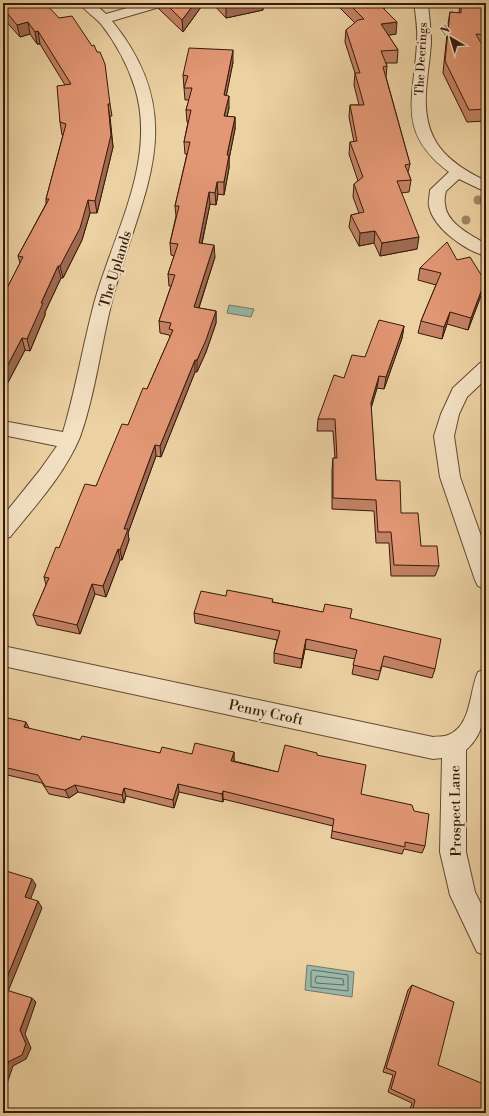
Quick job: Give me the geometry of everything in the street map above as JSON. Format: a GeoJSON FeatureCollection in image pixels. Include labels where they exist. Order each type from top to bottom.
{"type":"FeatureCollection","features":[{"type":"Feature","properties":{"kind":"street","name":"The Uplands"},"geometry":{"type":"LineString","coordinates":[[3,531],[51,470],[69,441],[105,299],[144,172],[148,144],[149,116],[143,89],[135,68],[119,39],[103,19],[86,3]]}},
{"type":"Feature","properties":{"kind":"street"},"geometry":{"type":"LineString","coordinates":[[103,19],[158,3]]}},
{"type":"Feature","properties":{"kind":"street","name":"The Deerings"},"geometry":{"type":"LineString","coordinates":[[421,3],[424,31],[418,109],[422,130],[432,148],[459,171],[486,187]]}},
{"type":"Feature","properties":{"kind":"street"},"geometry":{"type":"LineString","coordinates":[[459,171],[438,190],[437,206],[445,221],[458,234],[486,251]]}},
{"type":"Feature","properties":{"kind":"street"},"geometry":{"type":"LineString","coordinates":[[486,368],[460,393],[450,414],[444,436],[450,477],[486,580]]}},
{"type":"Feature","properties":{"kind":"street"},"geometry":{"type":"LineString","coordinates":[[3,428],[69,441]]}},
{"type":"Feature","properties":{"kind":"street","name":"Penny Croft"},"geometry":{"type":"LineString","coordinates":[[3,656],[433,748],[444,748],[454,745],[471,732],[479,711],[486,680]]}},
{"type":"Feature","properties":{"kind":"street","name":"Prospect Lane"},"geometry":{"type":"LineString","coordinates":[[454,745],[453,852],[463,895],[486,943]]}},
{"type":"Feature","properties":{"kind":"water"},"geometry":{"type":"Polygon","coordinates":[[[229,305],[254,309],[251,317],[227,313],[229,305]]]}},
{"type":"Feature","properties":{"kind":"water"},"geometry":{"type":"Polygon","coordinates":[[[307,965],[354,972],[352,997],[305,990],[307,965]]]}},
{"type":"Feature","properties":{"kind":"building"},"geometry":{"type":"Polygon","coordinates":[[[3,3],[45,3],[59,18],[72,16],[92,46],[94,45],[97,52],[100,52],[105,64],[110,104],[108,104],[111,135],[95,201],[88,200],[80,228],[60,266],[58,266],[27,339],[22,338],[3,374],[3,296],[23,257],[18,256],[49,199],[46,199],[66,124],[60,122],[57,86],[71,84],[38,31],[35,32],[28,22],[17,25],[3,8],[3,3]]]}},
{"type":"Feature","properties":{"kind":"building"},"geometry":{"type":"Polygon","coordinates":[[[165,3],[195,3],[182,20],[165,3]]]}},
{"type":"Feature","properties":{"kind":"building"},"geometry":{"type":"Polygon","coordinates":[[[223,3],[240,3],[226,6],[223,3]]]}},
{"type":"Feature","properties":{"kind":"building"},"geometry":{"type":"Polygon","coordinates":[[[348,3],[378,3],[397,22],[381,24],[398,50],[381,51],[387,66],[383,67],[410,164],[405,165],[411,180],[397,181],[419,237],[382,243],[375,231],[360,233],[351,215],[364,212],[354,184],[363,177],[350,142],[357,141],[350,105],[364,105],[355,73],[360,73],[346,30],[358,20],[364,19],[348,3]]]}},
{"type":"Feature","properties":{"kind":"building"},"geometry":{"type":"Polygon","coordinates":[[[461,3],[486,3],[486,35],[476,34],[486,52],[486,76],[483,76],[486,82],[486,109],[469,110],[445,61],[450,12],[461,13],[461,3]]]}},
{"type":"Feature","properties":{"kind":"building"},"geometry":{"type":"Polygon","coordinates":[[[189,48],[233,50],[224,95],[229,96],[224,116],[235,117],[227,155],[229,155],[224,182],[217,182],[215,193],[209,192],[199,243],[214,245],[194,307],[216,311],[206,340],[197,360],[195,360],[160,446],[155,445],[124,529],[128,529],[103,586],[92,584],[77,625],[33,615],[49,578],[44,577],[56,547],[59,548],[85,484],[96,486],[122,424],[128,425],[143,388],[147,389],[173,330],[169,329],[171,323],[159,321],[175,275],[168,274],[178,244],[170,243],[179,206],[175,206],[190,142],[184,142],[191,110],[186,110],[192,88],[184,88],[188,76],[183,75],[189,48]]]}},
{"type":"Feature","properties":{"kind":"building"},"geometry":{"type":"Polygon","coordinates":[[[447,242],[457,260],[470,257],[485,281],[471,318],[450,312],[444,327],[421,321],[441,273],[420,268],[447,242]]]}},
{"type":"Feature","properties":{"kind":"building"},"geometry":{"type":"Polygon","coordinates":[[[379,320],[404,326],[386,377],[379,376],[371,403],[376,480],[400,481],[401,513],[418,513],[421,546],[437,546],[439,566],[394,565],[391,532],[378,532],[376,500],[333,498],[333,458],[337,458],[335,419],[318,419],[334,375],[344,378],[352,355],[365,357],[379,320]]]}},
{"type":"Feature","properties":{"kind":"building"},"geometry":{"type":"Polygon","coordinates":[[[227,590],[273,599],[272,602],[323,612],[325,604],[352,609],[350,618],[441,639],[435,669],[384,656],[380,671],[353,665],[357,650],[306,639],[302,659],[274,653],[280,631],[194,613],[201,591],[226,596],[227,590]]]}},
{"type":"Feature","properties":{"kind":"building"},"geometry":{"type":"Polygon","coordinates":[[[3,717],[26,722],[24,727],[80,740],[82,736],[160,753],[162,747],[192,754],[195,743],[234,752],[231,761],[278,772],[285,745],[317,753],[317,755],[366,765],[361,794],[412,805],[414,811],[429,814],[425,846],[405,842],[405,847],[332,831],[334,819],[223,791],[222,794],[178,784],[173,800],[124,788],[122,795],[75,785],[65,790],[45,786],[38,775],[3,767],[3,717]]]}},
{"type":"Feature","properties":{"kind":"building"},"geometry":{"type":"Polygon","coordinates":[[[3,870],[32,879],[25,897],[38,901],[3,987],[3,870]]]}},
{"type":"Feature","properties":{"kind":"building"},"geometry":{"type":"Polygon","coordinates":[[[412,985],[454,1002],[438,1065],[486,1085],[486,1113],[412,1113],[415,1100],[391,1089],[396,1072],[386,1068],[412,985]]]}},
{"type":"Feature","properties":{"kind":"building"},"geometry":{"type":"Polygon","coordinates":[[[3,989],[32,998],[20,1030],[26,1044],[22,1055],[8,1062],[3,1077],[3,989]]]}}]}
